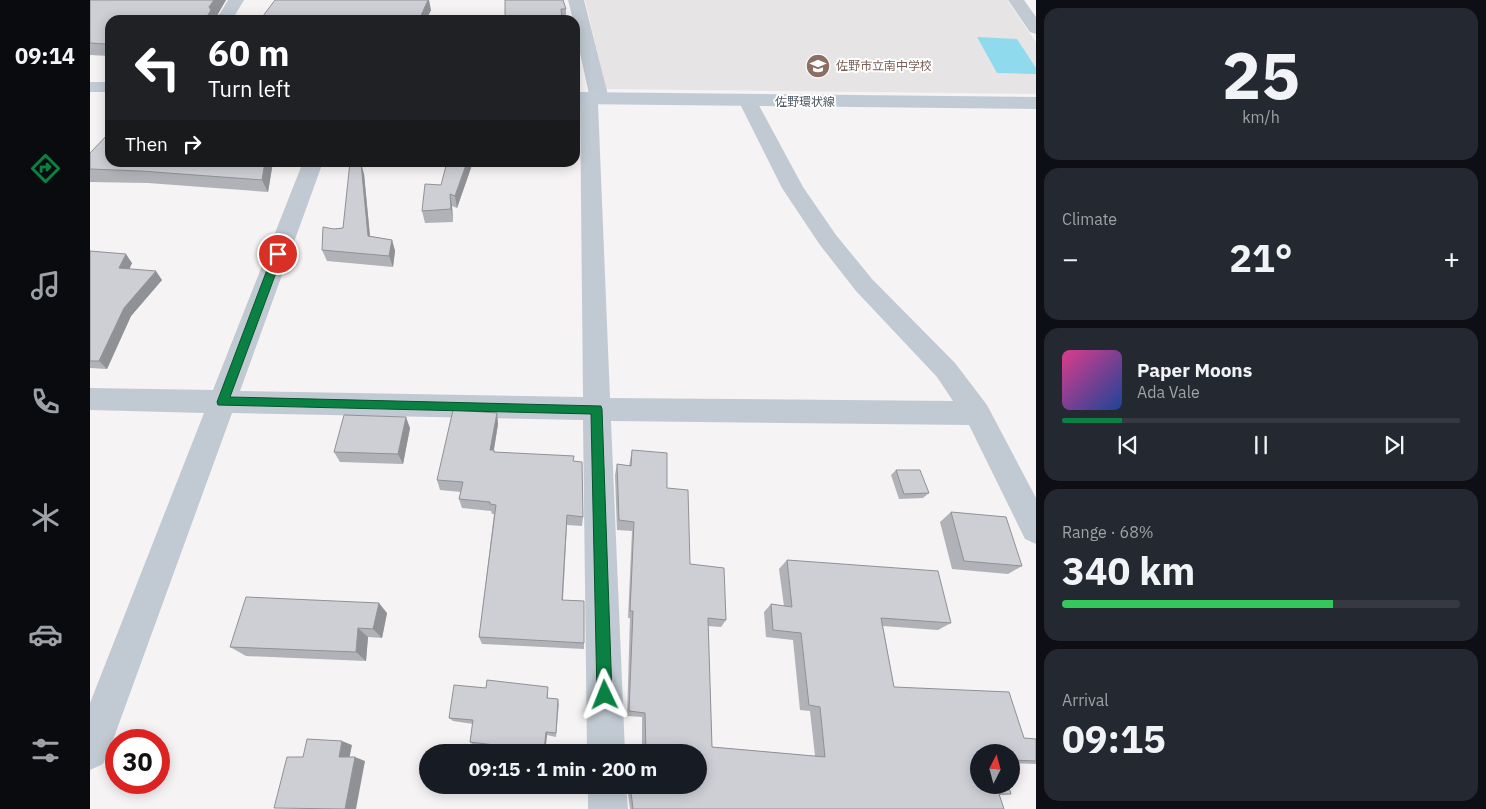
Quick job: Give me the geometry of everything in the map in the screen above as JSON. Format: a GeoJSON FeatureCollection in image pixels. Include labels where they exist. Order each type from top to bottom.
{"type":"FeatureCollection","features":[{"type":"Feature","properties":{"kind":"main road"},"geometry":{"type":"LineString","coordinates":[[90,87],[105,86]]}},
{"type":"Feature","properties":{"kind":"main road","name":"佐野環状線"},"geometry":{"type":"LineString","coordinates":[[588,99],[748,102],[1036,103]]}},
{"type":"Feature","properties":{"kind":"street"},"geometry":{"type":"LineString","coordinates":[[227,15],[236,0]]}},
{"type":"Feature","properties":{"kind":"street"},"geometry":{"type":"LineString","coordinates":[[576,0],[578,15]]}},
{"type":"Feature","properties":{"kind":"street"},"geometry":{"type":"LineString","coordinates":[[1017,2],[1036,4]]}},
{"type":"Feature","properties":{"kind":"street"},"geometry":{"type":"LineString","coordinates":[[1017,2],[1036,28]]}},
{"type":"Feature","properties":{"kind":"street"},"geometry":{"type":"LineString","coordinates":[[580,33],[588,99],[606,744]]}},
{"type":"Feature","properties":{"kind":"street"},"geometry":{"type":"LineString","coordinates":[[748,102],[793,188],[828,240],[864,285],[946,370],[977,412],[1036,529]]}},
{"type":"Feature","properties":{"kind":"street"},"geometry":{"type":"LineString","coordinates":[[90,752],[311,167]]}},
{"type":"Feature","properties":{"kind":"street"},"geometry":{"type":"LineString","coordinates":[[90,399],[596,409],[977,412]]}},
{"type":"Feature","properties":{"kind":"street"},"geometry":{"type":"LineString","coordinates":[[607,794],[608,809]]}},
{"type":"Feature","properties":{"kind":"shaded area","name":"佐野市立南中学校"},"geometry":{"type":"Polygon","coordinates":[[[585,0],[1007,0],[1036,42],[1036,94],[606,89],[585,0]]]}},
{"type":"Feature","properties":{"kind":"water"},"geometry":{"type":"Polygon","coordinates":[[[977,37],[1017,39],[1036,68],[1036,74],[997,73],[977,37]]]}},
{"type":"Feature","properties":{"kind":"building"},"geometry":{"type":"Polygon","coordinates":[[[90,0],[214,0],[209,7],[211,10],[208,15],[105,15],[105,44],[90,43],[90,0]]]}},
{"type":"Feature","properties":{"kind":"building"},"geometry":{"type":"Polygon","coordinates":[[[275,0],[428,0],[421,15],[264,15],[275,0]]]}},
{"type":"Feature","properties":{"kind":"building"},"geometry":{"type":"Polygon","coordinates":[[[505,0],[563,0],[566,9],[561,9],[562,15],[505,15],[505,0]]]}},
{"type":"Feature","properties":{"kind":"building"},"geometry":{"type":"Polygon","coordinates":[[[105,137],[105,167],[264,167],[262,180],[90,169],[90,153],[105,137]]]}},
{"type":"Feature","properties":{"kind":"building"},"geometry":{"type":"Polygon","coordinates":[[[349,167],[361,167],[368,236],[392,240],[389,256],[322,250],[323,227],[343,228],[349,167]]]}},
{"type":"Feature","properties":{"kind":"building"},"geometry":{"type":"Polygon","coordinates":[[[446,167],[465,167],[455,196],[450,194],[451,209],[422,211],[425,184],[441,185],[446,167]]]}},
{"type":"Feature","properties":{"kind":"building"},"geometry":{"type":"Polygon","coordinates":[[[90,251],[126,254],[119,268],[156,271],[124,308],[99,361],[90,361],[90,251]]]}},
{"type":"Feature","properties":{"kind":"building"},"geometry":{"type":"Polygon","coordinates":[[[453,410],[497,413],[490,450],[494,450],[494,452],[574,456],[573,461],[582,462],[583,517],[567,515],[562,600],[584,601],[584,643],[479,637],[496,505],[490,504],[490,502],[459,499],[463,482],[437,480],[453,410]]]}},
{"type":"Feature","properties":{"kind":"building"},"geometry":{"type":"Polygon","coordinates":[[[344,415],[406,417],[398,454],[334,452],[344,415]]]}},
{"type":"Feature","properties":{"kind":"building"},"geometry":{"type":"Polygon","coordinates":[[[632,450],[667,453],[667,488],[688,490],[690,564],[724,568],[726,620],[708,618],[712,747],[825,757],[820,707],[809,705],[801,633],[773,630],[771,604],[792,607],[787,560],[938,571],[951,623],[881,618],[894,687],[1009,692],[1024,738],[1036,739],[1036,761],[1020,760],[1020,744],[970,744],[970,794],[999,794],[1004,809],[632,809],[631,794],[707,794],[707,744],[646,744],[645,713],[629,711],[633,611],[630,611],[634,522],[619,520],[617,464],[631,466],[632,450]]]}},
{"type":"Feature","properties":{"kind":"building"},"geometry":{"type":"Polygon","coordinates":[[[896,470],[920,470],[929,493],[904,494],[896,470]]]}},
{"type":"Feature","properties":{"kind":"building"},"geometry":{"type":"Polygon","coordinates":[[[951,512],[1006,517],[1022,566],[964,561],[951,512]]]}},
{"type":"Feature","properties":{"kind":"building"},"geometry":{"type":"Polygon","coordinates":[[[246,597],[379,603],[373,629],[358,628],[356,652],[230,647],[246,597]]]}},
{"type":"Feature","properties":{"kind":"building"},"geometry":{"type":"Polygon","coordinates":[[[487,680],[548,687],[547,698],[558,699],[556,733],[546,732],[545,744],[486,744],[470,742],[473,720],[449,718],[454,685],[486,688],[487,680]]]}},
{"type":"Feature","properties":{"kind":"building"},"geometry":{"type":"Polygon","coordinates":[[[307,739],[342,741],[339,757],[355,757],[345,809],[274,808],[287,757],[303,757],[307,739]]]}},
{"type":"Feature","properties":{"kind":"place","name":"佐野市立南中学校"},"geometry":{"type":"Point","coordinates":[818,66]}},
{"type":"Feature","properties":{"kind":"route"},"geometry":{"type":"LineString","coordinates":[[278,254],[222,402],[596,409],[605,695]]}}]}
